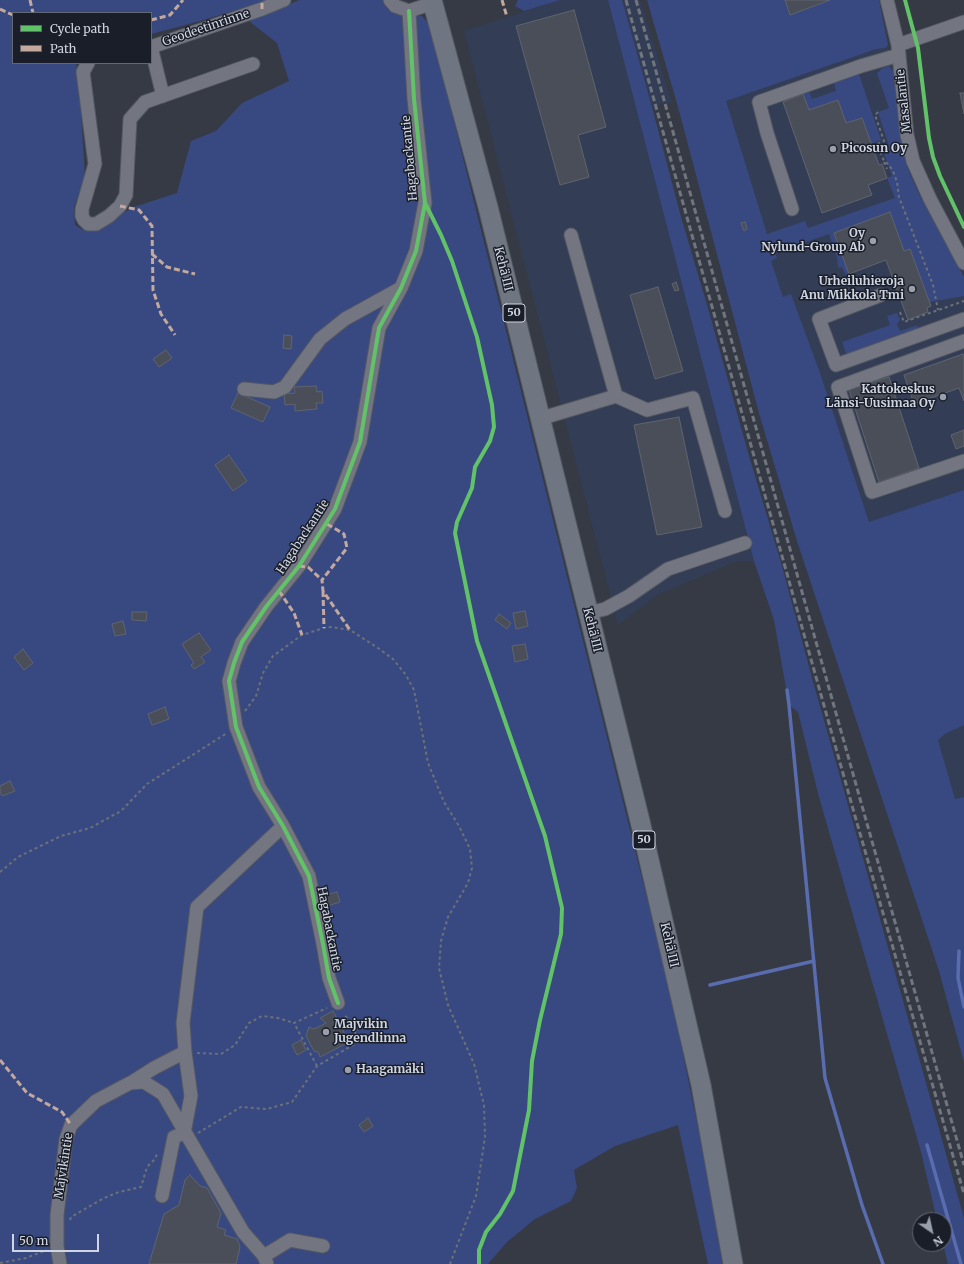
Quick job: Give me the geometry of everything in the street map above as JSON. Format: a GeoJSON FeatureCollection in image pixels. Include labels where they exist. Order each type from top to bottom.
{"type":"FeatureCollection","features":[{"type":"Feature","properties":{"kind":"highway","name":"Kehä III"},"geometry":{"type":"LineString","coordinates":[[433,1],[490,215],[539,419],[640,822],[701,1085],[733,1264]]}},
{"type":"Feature","properties":{"kind":"street","name":"Geodeetinrinne"},"geometry":{"type":"LineString","coordinates":[[152,47],[284,0]]}},
{"type":"Feature","properties":{"kind":"street"},"geometry":{"type":"LineString","coordinates":[[390,0],[395,6],[409,11],[433,1]]}},
{"type":"Feature","properties":{"kind":"street","name":"Masalantie"},"geometry":{"type":"LineString","coordinates":[[887,0],[898,50],[907,135],[913,161],[930,199],[964,263]]}},
{"type":"Feature","properties":{"kind":"street","name":"Hagabackantie"},"geometry":{"type":"LineString","coordinates":[[338,1002],[329,978],[309,876],[283,826],[259,786],[236,725],[229,681],[242,642],[266,607],[299,566],[335,509],[360,442],[379,328],[401,288],[416,251],[425,203],[414,99],[409,11]]}},
{"type":"Feature","properties":{"kind":"street"},"geometry":{"type":"LineString","coordinates":[[792,208],[767,133],[759,102],[861,66],[964,22]]}},
{"type":"Feature","properties":{"kind":"street"},"geometry":{"type":"LineString","coordinates":[[152,51],[162,96]]}},
{"type":"Feature","properties":{"kind":"street"},"geometry":{"type":"LineString","coordinates":[[87,64],[83,72],[95,164],[82,209],[82,216],[88,224],[96,224],[109,216],[120,206],[126,195],[130,119],[145,102],[253,64]]}},
{"type":"Feature","properties":{"kind":"street"},"geometry":{"type":"LineString","coordinates":[[571,235],[616,396]]}},
{"type":"Feature","properties":{"kind":"street"},"geometry":{"type":"LineString","coordinates":[[244,389],[274,392],[285,387],[320,339],[345,319],[401,288]]}},
{"type":"Feature","properties":{"kind":"street"},"geometry":{"type":"LineString","coordinates":[[882,296],[819,318],[836,365],[964,319]]}},
{"type":"Feature","properties":{"kind":"street"},"geometry":{"type":"LineString","coordinates":[[964,341],[838,387],[872,492],[964,462]]}},
{"type":"Feature","properties":{"kind":"street"},"geometry":{"type":"LineString","coordinates":[[539,419],[616,396],[647,410],[693,398],[725,511]]}},
{"type":"Feature","properties":{"kind":"street"},"geometry":{"type":"LineString","coordinates":[[588,613],[605,609],[629,596],[668,569],[746,543]]}},
{"type":"Feature","properties":{"kind":"street"},"geometry":{"type":"LineString","coordinates":[[186,1136],[191,1096],[183,1023],[197,907],[283,826]]}},
{"type":"Feature","properties":{"kind":"street","name":"Majvikintie"},"geometry":{"type":"LineString","coordinates":[[60,1264],[57,1246],[57,1215],[66,1139],[71,1125],[96,1101],[185,1052]]}},
{"type":"Feature","properties":{"kind":"street"},"geometry":{"type":"LineString","coordinates":[[130,1083],[144,1082],[163,1094],[243,1232],[265,1260],[290,1240],[323,1246]]}},
{"type":"Feature","properties":{"kind":"street"},"geometry":{"type":"LineString","coordinates":[[162,1196],[174,1137],[186,1136]]}},
{"type":"Feature","properties":{"kind":"path"},"geometry":{"type":"LineString","coordinates":[[878,112],[875,115],[884,141],[877,144],[887,169]]}},
{"type":"Feature","properties":{"kind":"path"},"geometry":{"type":"LineString","coordinates":[[884,161],[893,171],[897,182],[899,197],[933,285],[938,310]]}},
{"type":"Feature","properties":{"kind":"path"},"geometry":{"type":"LineString","coordinates":[[900,312],[904,322],[964,301]]}},
{"type":"Feature","properties":{"kind":"path"},"geometry":{"type":"LineString","coordinates":[[0,872],[18,857],[61,836],[90,828],[121,811],[147,784],[236,725],[256,696],[263,674],[273,656],[302,635],[331,627],[350,630],[393,659],[406,674],[414,690],[428,763],[444,802],[459,826],[470,849],[472,868],[468,884],[448,917],[441,941],[439,968],[448,1005],[474,1064],[484,1105],[485,1137],[476,1196],[450,1264]]}},
{"type":"Feature","properties":{"kind":"path"},"geometry":{"type":"LineString","coordinates":[[185,1052],[221,1054],[235,1045],[249,1023],[262,1016],[278,1018],[294,1023],[338,1002],[360,1041],[317,1066],[292,1102],[268,1109],[242,1107],[186,1136]]}},
{"type":"Feature","properties":{"kind":"path"},"geometry":{"type":"LineString","coordinates":[[294,1023],[317,1066]]}},
{"type":"Feature","properties":{"kind":"path"},"geometry":{"type":"LineString","coordinates":[[68,1222],[71,1217],[104,1198],[119,1192],[141,1187],[147,1167],[155,1159],[158,1153]]}},
{"type":"Feature","properties":{"kind":"path"},"geometry":{"type":"LineString","coordinates":[[1,1264],[26,1258],[57,1246]]}},
{"type":"Feature","properties":{"kind":"shaded area"},"geometry":{"type":"Polygon","coordinates":[[[0,0],[267,0],[200,21],[152,34],[152,12],[12,12],[12,64],[76,64],[79,81],[85,177],[74,207],[75,225],[83,230],[94,229],[134,207],[177,193],[191,141],[216,131],[242,103],[289,81],[277,43],[249,21],[299,0],[382,0],[388,10],[413,21],[414,17],[418,15],[422,16],[430,25],[670,991],[715,1210],[722,1264],[708,1264],[678,1125],[615,1146],[574,1170],[577,1188],[571,1201],[535,1219],[507,1242],[488,1264],[0,1264],[0,0]]]}},
{"type":"Feature","properties":{"kind":"shaded area"},"geometry":{"type":"Polygon","coordinates":[[[518,0],[560,0],[524,11],[515,6],[518,0]]]}},
{"type":"Feature","properties":{"kind":"shaded area"},"geometry":{"type":"Polygon","coordinates":[[[560,0],[608,0],[754,561],[737,561],[657,595],[618,625],[464,31],[560,0]]]}},
{"type":"Feature","properties":{"kind":"shaded area"},"geometry":{"type":"Polygon","coordinates":[[[608,0],[622,0],[681,217],[782,566],[812,678],[964,1218],[964,1264],[948,1264],[945,1252],[952,1252],[952,1212],[935,1212],[921,1152],[819,797],[798,712],[789,705],[774,620],[754,561],[608,0]]]}},
{"type":"Feature","properties":{"kind":"shaded area"},"geometry":{"type":"Polygon","coordinates":[[[622,0],[640,0],[672,102],[652,107],[622,0]]]}},
{"type":"Feature","properties":{"kind":"shaded area"},"geometry":{"type":"Polygon","coordinates":[[[647,0],[785,0],[790,15],[830,0],[879,0],[888,45],[885,48],[876,49],[726,101],[767,234],[805,221],[808,228],[895,198],[887,178],[892,176],[882,148],[889,146],[878,112],[889,108],[877,73],[883,68],[889,66],[893,71],[901,142],[908,169],[919,194],[964,277],[964,296],[930,302],[910,249],[904,251],[890,212],[834,233],[849,274],[846,275],[842,267],[839,268],[829,234],[775,253],[777,258],[771,261],[783,297],[791,294],[821,376],[869,522],[964,490],[964,725],[945,734],[938,740],[955,799],[964,797],[964,1062],[939,971],[797,541],[759,413],[678,107],[647,0]]]}},
{"type":"Feature","properties":{"kind":"shaded area"},"geometry":{"type":"Polygon","coordinates":[[[888,45],[893,71],[901,142],[908,169],[919,194],[964,277],[964,490],[869,522],[822,381],[689,104],[877,49],[885,48],[888,45]]]}},
{"type":"Feature","properties":{"kind":"shaded area"},"geometry":{"type":"Polygon","coordinates":[[[859,74],[881,140],[871,144],[862,118],[846,123],[838,100],[809,110],[803,94],[809,91],[812,99],[836,91],[834,83],[859,74]]]}},
{"type":"Feature","properties":{"kind":"shaded area"},"geometry":{"type":"Polygon","coordinates":[[[897,313],[900,320],[897,324],[900,331],[918,325],[917,329],[847,356],[842,342],[890,325],[887,316],[897,313]]]}},
{"type":"Feature","properties":{"kind":"shaded area"},"geometry":{"type":"Polygon","coordinates":[[[964,725],[964,797],[955,800],[938,740],[945,734],[964,725]]]}},
{"type":"Feature","properties":{"kind":"building"},"geometry":{"type":"Polygon","coordinates":[[[785,0],[830,0],[790,15],[785,0]]]}},
{"type":"Feature","properties":{"kind":"building"},"geometry":{"type":"Polygon","coordinates":[[[574,10],[606,127],[578,135],[589,177],[560,185],[516,26],[574,10]]]}},
{"type":"Feature","properties":{"kind":"building"},"geometry":{"type":"Polygon","coordinates":[[[960,93],[964,93],[964,114],[960,93]]]}},
{"type":"Feature","properties":{"kind":"building"},"geometry":{"type":"Polygon","coordinates":[[[803,94],[809,110],[838,100],[846,123],[862,118],[879,165],[882,164],[887,178],[868,185],[872,195],[822,213],[783,102],[803,94]]]}},
{"type":"Feature","properties":{"kind":"building"},"geometry":{"type":"Polygon","coordinates":[[[890,212],[904,251],[910,249],[931,306],[927,308],[928,312],[908,320],[886,260],[849,274],[834,233],[890,212]]]}},
{"type":"Feature","properties":{"kind":"building"},"geometry":{"type":"Polygon","coordinates":[[[745,222],[747,229],[744,231],[741,223],[745,222]]]}},
{"type":"Feature","properties":{"kind":"building"},"geometry":{"type":"Polygon","coordinates":[[[676,282],[679,290],[675,291],[672,284],[676,282]]]}},
{"type":"Feature","properties":{"kind":"building"},"geometry":{"type":"Polygon","coordinates":[[[658,287],[683,371],[655,379],[630,295],[658,287]]]}},
{"type":"Feature","properties":{"kind":"building"},"geometry":{"type":"Polygon","coordinates":[[[284,335],[292,336],[291,349],[283,348],[284,335]]]}},
{"type":"Feature","properties":{"kind":"building"},"geometry":{"type":"Polygon","coordinates":[[[166,350],[172,358],[159,367],[153,359],[166,350]]]}},
{"type":"Feature","properties":{"kind":"building"},"geometry":{"type":"Polygon","coordinates":[[[963,354],[964,401],[959,388],[914,404],[904,375],[963,354]]]}},
{"type":"Feature","properties":{"kind":"building"},"geometry":{"type":"Polygon","coordinates":[[[889,377],[919,468],[879,482],[849,390],[889,377]]]}},
{"type":"Feature","properties":{"kind":"building"},"geometry":{"type":"Polygon","coordinates":[[[316,386],[317,392],[322,391],[323,403],[316,403],[317,409],[295,411],[295,404],[285,405],[284,394],[295,393],[294,387],[316,386]]]}},
{"type":"Feature","properties":{"kind":"building"},"geometry":{"type":"Polygon","coordinates":[[[238,393],[270,407],[263,422],[231,408],[238,393]]]}},
{"type":"Feature","properties":{"kind":"building"},"geometry":{"type":"Polygon","coordinates":[[[679,417],[702,527],[657,535],[634,425],[679,417]]]}},
{"type":"Feature","properties":{"kind":"building"},"geometry":{"type":"Polygon","coordinates":[[[964,430],[964,446],[956,449],[951,435],[964,430]]]}},
{"type":"Feature","properties":{"kind":"building"},"geometry":{"type":"Polygon","coordinates":[[[229,455],[247,481],[233,491],[215,465],[229,455]]]}},
{"type":"Feature","properties":{"kind":"building"},"geometry":{"type":"Polygon","coordinates":[[[525,611],[528,626],[516,629],[513,613],[525,611]]]}},
{"type":"Feature","properties":{"kind":"building"},"geometry":{"type":"Polygon","coordinates":[[[132,612],[147,612],[146,621],[132,620],[132,612]]]}},
{"type":"Feature","properties":{"kind":"building"},"geometry":{"type":"Polygon","coordinates":[[[499,614],[511,623],[507,629],[495,620],[499,614]]]}},
{"type":"Feature","properties":{"kind":"building"},"geometry":{"type":"Polygon","coordinates":[[[123,621],[126,634],[115,636],[112,624],[123,621]]]}},
{"type":"Feature","properties":{"kind":"building"},"geometry":{"type":"Polygon","coordinates":[[[199,633],[211,650],[201,657],[205,662],[194,669],[191,665],[194,663],[182,644],[199,633]]]}},
{"type":"Feature","properties":{"kind":"building"},"geometry":{"type":"Polygon","coordinates":[[[525,644],[528,659],[515,662],[512,646],[525,644]]]}},
{"type":"Feature","properties":{"kind":"building"},"geometry":{"type":"Polygon","coordinates":[[[23,649],[33,663],[24,670],[14,657],[23,649]]]}},
{"type":"Feature","properties":{"kind":"building"},"geometry":{"type":"Polygon","coordinates":[[[165,707],[169,719],[152,725],[148,714],[165,707]]]}},
{"type":"Feature","properties":{"kind":"building"},"geometry":{"type":"Polygon","coordinates":[[[10,781],[15,791],[2,796],[0,786],[10,781]]]}},
{"type":"Feature","properties":{"kind":"building"},"geometry":{"type":"Polygon","coordinates":[[[337,892],[340,902],[327,906],[325,895],[337,892]]]}},
{"type":"Feature","properties":{"kind":"building","name":"Majvikin Jugendlinna"},"geometry":{"type":"Polygon","coordinates":[[[333,1011],[349,1042],[320,1057],[318,1052],[314,1051],[306,1036],[309,1027],[314,1029],[326,1023],[320,1018],[333,1011]]]}},
{"type":"Feature","properties":{"kind":"building"},"geometry":{"type":"Polygon","coordinates":[[[301,1040],[306,1050],[297,1055],[292,1045],[301,1040]]]}},
{"type":"Feature","properties":{"kind":"building"},"geometry":{"type":"Polygon","coordinates":[[[368,1118],[373,1126],[364,1132],[359,1125],[368,1118]]]}},
{"type":"Feature","properties":{"kind":"building"},"geometry":{"type":"Polygon","coordinates":[[[190,1175],[200,1186],[207,1188],[221,1213],[217,1227],[226,1230],[224,1235],[237,1239],[240,1247],[236,1264],[149,1264],[164,1214],[179,1205],[185,1180],[190,1175]]]}},
{"type":"Feature","properties":{"kind":"waterway"},"geometry":{"type":"LineString","coordinates":[[787,690],[825,1078],[862,1205],[883,1264]]}},
{"type":"Feature","properties":{"kind":"waterway"},"geometry":{"type":"LineString","coordinates":[[959,951],[958,978],[964,1007]]}},
{"type":"Feature","properties":{"kind":"waterway"},"geometry":{"type":"LineString","coordinates":[[710,985],[814,961]]}},
{"type":"Feature","properties":{"kind":"waterway"},"geometry":{"type":"LineString","coordinates":[[927,1145],[961,1264]]}},
{"type":"Feature","properties":{"kind":"railway"},"geometry":{"type":"LineString","coordinates":[[626,0],[855,816],[964,1194]]}},
{"type":"Feature","properties":{"kind":"railway"},"geometry":{"type":"LineString","coordinates":[[636,0],[964,1165]]}},
{"type":"Feature","properties":{"kind":"marked path"},"geometry":{"type":"LineString","coordinates":[[30,0],[33,12]]}},
{"type":"Feature","properties":{"kind":"marked path"},"geometry":{"type":"LineString","coordinates":[[152,20],[170,15],[183,0]]}},
{"type":"Feature","properties":{"kind":"marked path"},"geometry":{"type":"LineString","coordinates":[[262,0],[262,9]]}},
{"type":"Feature","properties":{"kind":"marked path"},"geometry":{"type":"LineString","coordinates":[[502,0],[507,17]]}},
{"type":"Feature","properties":{"kind":"marked path"},"geometry":{"type":"LineString","coordinates":[[0,9],[12,15]]}},
{"type":"Feature","properties":{"kind":"marked path"},"geometry":{"type":"LineString","coordinates":[[120,206],[139,210],[152,226],[153,290],[161,314],[175,335]]}},
{"type":"Feature","properties":{"kind":"marked path"},"geometry":{"type":"LineString","coordinates":[[152,254],[167,267],[195,274]]}},
{"type":"Feature","properties":{"kind":"marked path"},"geometry":{"type":"LineString","coordinates":[[327,524],[344,534],[347,548],[322,580],[323,591],[350,630]]}},
{"type":"Feature","properties":{"kind":"marked path"},"geometry":{"type":"LineString","coordinates":[[299,566],[308,567],[322,580]]}},
{"type":"Feature","properties":{"kind":"marked path"},"geometry":{"type":"LineString","coordinates":[[279,591],[294,613],[302,635]]}},
{"type":"Feature","properties":{"kind":"marked path"},"geometry":{"type":"LineString","coordinates":[[323,591],[324,628]]}},
{"type":"Feature","properties":{"kind":"marked path"},"geometry":{"type":"LineString","coordinates":[[0,1060],[27,1093],[62,1112],[71,1125]]}},
{"type":"Feature","properties":{"kind":"cycle path"},"geometry":{"type":"LineString","coordinates":[[905,0],[918,48],[929,138],[933,157],[940,176],[964,227]]}},
{"type":"Feature","properties":{"kind":"cycle path"},"geometry":{"type":"LineString","coordinates":[[338,1003],[329,978],[309,876],[283,826],[259,787],[236,727],[229,681],[242,642],[266,607],[299,566],[335,509],[360,442],[379,328],[401,288],[416,251],[425,203],[414,99],[409,11]]}},
{"type":"Feature","properties":{"kind":"cycle path"},"geometry":{"type":"LineString","coordinates":[[425,203],[452,261],[477,337],[492,405],[494,427],[490,441],[475,467],[472,488],[457,522],[455,533],[477,641],[545,836],[562,908],[561,934],[540,1020],[532,1061],[529,1110],[513,1191],[500,1214],[486,1232],[479,1250],[479,1264]]}},
{"type":"Feature","properties":{"kind":"place","name":"Picosun Oy"},"geometry":{"type":"Point","coordinates":[833,149]}},
{"type":"Feature","properties":{"kind":"place","name":"Oy Nylund-Group Ab"},"geometry":{"type":"Point","coordinates":[873,241]}},
{"type":"Feature","properties":{"kind":"place","name":"Urheiluhieroja Anu Mikkola Tmi"},"geometry":{"type":"Point","coordinates":[912,289]}},
{"type":"Feature","properties":{"kind":"place","name":"Kattokeskus Länsi-Uusimaa Oy"},"geometry":{"type":"Point","coordinates":[943,397]}},
{"type":"Feature","properties":{"kind":"place","name":"Majvikin Jugendlinna"},"geometry":{"type":"Point","coordinates":[326,1032]}},
{"type":"Feature","properties":{"kind":"place","name":"Haagamäki"},"geometry":{"type":"Point","coordinates":[348,1070]}}]}
